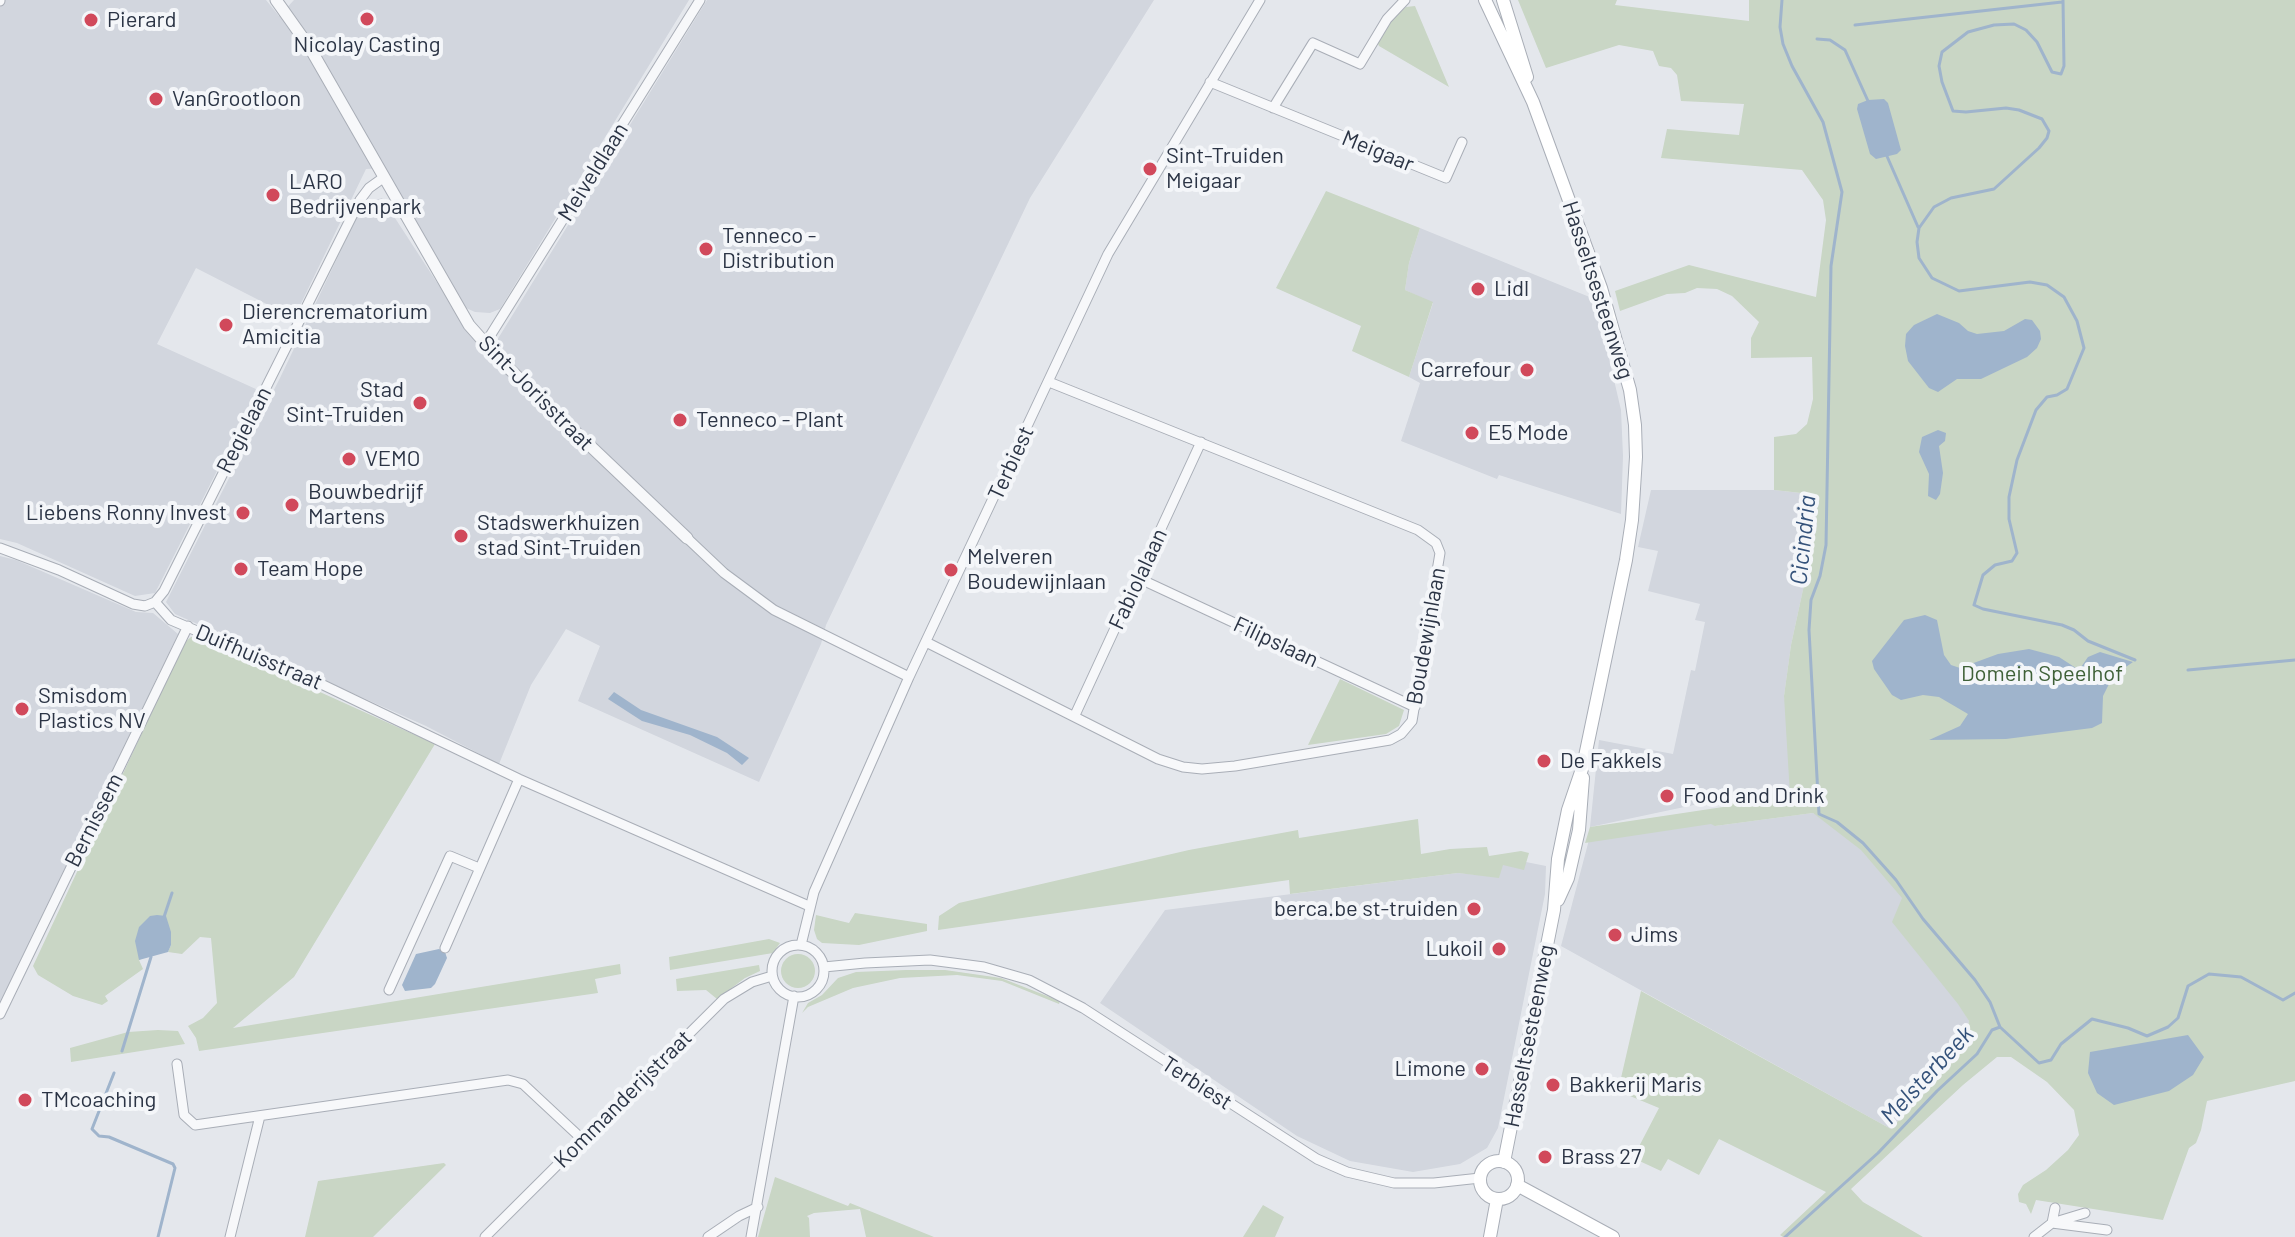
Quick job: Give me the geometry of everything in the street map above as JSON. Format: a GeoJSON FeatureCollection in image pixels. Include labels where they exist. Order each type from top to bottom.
{"type":"FeatureCollection","features":[{"type":"Feature","properties":{"kind":"main road","name":"Hasseltsesteenweg"},"geometry":{"type":"LineString","coordinates":[[1485,0],[1533,102]]}},
{"type":"Feature","properties":{"kind":"main road","name":"Hasseltsesteenweg"},"geometry":{"type":"LineString","coordinates":[[1503,0],[1533,102],[1621,351],[1635,425],[1632,520],[1583,766],[1568,810],[1558,859],[1554,910],[1504,1162]]}},
{"type":"Feature","properties":{"kind":"main road"},"geometry":{"type":"LineString","coordinates":[[1504,1162],[1514,1168],[1517,1185],[1507,1197],[1497,1199],[1483,1189],[1480,1178],[1486,1166],[1504,1162]]}},
{"type":"Feature","properties":{"kind":"main road"},"geometry":{"type":"LineString","coordinates":[[1517,1185],[1613,1237]]}},
{"type":"Feature","properties":{"kind":"main road"},"geometry":{"type":"LineString","coordinates":[[1490,1237],[1497,1199]]}},
{"type":"Feature","properties":{"kind":"street","name":"Sint-Jorisstraat"},"geometry":{"type":"LineString","coordinates":[[276,0],[310,48],[469,325],[485,344],[724,573],[774,610],[909,677]]}},
{"type":"Feature","properties":{"kind":"street","name":"Meiveldlaan"},"geometry":{"type":"LineString","coordinates":[[485,344],[700,0]]}},
{"type":"Feature","properties":{"kind":"street","name":"Terbiest"},"geometry":{"type":"LineString","coordinates":[[801,945],[809,906],[909,677],[1108,254],[1260,0]]}},
{"type":"Feature","properties":{"kind":"street"},"geometry":{"type":"LineString","coordinates":[[1273,108],[1313,43],[1360,64],[1387,19],[1405,0]]}},
{"type":"Feature","properties":{"kind":"street","name":"Meigaar"},"geometry":{"type":"LineString","coordinates":[[1210,82],[1446,178],[1462,142]]}},
{"type":"Feature","properties":{"kind":"street","name":"Regielaan"},"geometry":{"type":"LineString","coordinates":[[155,602],[164,591],[360,200],[369,188],[383,178]]}},
{"type":"Feature","properties":{"kind":"street","name":"Boudewijnlaan"},"geometry":{"type":"LineString","coordinates":[[926,642],[1158,759],[1183,767],[1202,769],[1390,740],[1401,734],[1412,721],[1440,553],[1436,543],[1418,530],[1049,382]]}},
{"type":"Feature","properties":{"kind":"street","name":"Fabiolalaan"},"geometry":{"type":"LineString","coordinates":[[1075,715],[1201,442]]}},
{"type":"Feature","properties":{"kind":"street","name":"Duifhuisstraat"},"geometry":{"type":"LineString","coordinates":[[0,548],[59,570],[133,604],[145,606],[155,602],[171,620],[317,682],[519,779],[809,906]]}},
{"type":"Feature","properties":{"kind":"street","name":"Filipslaan"},"geometry":{"type":"LineString","coordinates":[[1138,578],[1415,707]]}},
{"type":"Feature","properties":{"kind":"street","name":"Bernissem"},"geometry":{"type":"LineString","coordinates":[[0,1014],[188,626]]}},
{"type":"Feature","properties":{"kind":"street"},"geometry":{"type":"LineString","coordinates":[[445,948],[519,779]]}},
{"type":"Feature","properties":{"kind":"street"},"geometry":{"type":"LineString","coordinates":[[389,990],[450,856],[479,868]]}},
{"type":"Feature","properties":{"kind":"street"},"geometry":{"type":"LineString","coordinates":[[801,945],[816,952],[824,967],[824,976],[816,989],[802,996],[794,996],[778,987],[772,976],[779,953],[785,948],[801,945]]}},
{"type":"Feature","properties":{"kind":"street","name":"Terbiest"},"geometry":{"type":"LineString","coordinates":[[824,967],[930,960],[984,967],[1029,980],[1083,1008],[1317,1159],[1347,1172],[1394,1183],[1480,1178]]}},
{"type":"Feature","properties":{"kind":"street","name":"Kommanderijstraat"},"geometry":{"type":"LineString","coordinates":[[485,1237],[724,999],[752,982],[772,976]]}},
{"type":"Feature","properties":{"kind":"street"},"geometry":{"type":"LineString","coordinates":[[751,1237],[794,996]]}},
{"type":"Feature","properties":{"kind":"street"},"geometry":{"type":"LineString","coordinates":[[177,1064],[182,1110],[190,1123],[517,1080],[582,1139]]}},
{"type":"Feature","properties":{"kind":"street"},"geometry":{"type":"LineString","coordinates":[[230,1237],[260,1116]]}},
{"type":"Feature","properties":{"kind":"street"},"geometry":{"type":"LineString","coordinates":[[708,1237],[758,1207]]}},
{"type":"Feature","properties":{"kind":"street"},"geometry":{"type":"LineString","coordinates":[[2052,1223],[2055,1208]]}},
{"type":"Feature","properties":{"kind":"street"},"geometry":{"type":"LineString","coordinates":[[2034,1237],[2052,1223],[2085,1213]]}},
{"type":"Feature","properties":{"kind":"street"},"geometry":{"type":"LineString","coordinates":[[2052,1223],[2107,1230]]}},
{"type":"Feature","properties":{"kind":"shaded area"},"geometry":{"type":"Polygon","coordinates":[[[4,0],[266,0],[279,16],[294,0],[689,0],[500,309],[490,313],[466,308],[385,168],[366,169],[294,318],[196,268],[157,344],[258,390],[155,593],[135,596],[17,543],[0,539],[0,7],[4,0]]]}},
{"type":"Feature","properties":{"kind":"shaded area"},"geometry":{"type":"Polygon","coordinates":[[[707,0],[1154,0],[1030,198],[826,625],[821,644],[759,782],[578,701],[600,646],[566,629],[531,685],[499,764],[426,726],[175,614],[166,602],[280,378],[363,204],[382,198],[486,358],[707,0]]]}},
{"type":"Feature","properties":{"kind":"shaded area"},"geometry":{"type":"Polygon","coordinates":[[[1420,228],[1592,298],[1621,410],[1621,514],[1499,475],[1497,479],[1401,441],[1420,383],[1409,377],[1433,303],[1405,290],[1409,263],[1420,228]]]}},
{"type":"Feature","properties":{"kind":"shaded area"},"geometry":{"type":"Polygon","coordinates":[[[1651,490],[1774,490],[1809,494],[1815,503],[1817,525],[1791,645],[1784,696],[1794,748],[1790,796],[1784,792],[1722,799],[1590,827],[1599,740],[1673,754],[1705,622],[1695,620],[1700,604],[1648,591],[1658,551],[1638,547],[1651,490]]]}},
{"type":"Feature","properties":{"kind":"shaded area"},"geometry":{"type":"Polygon","coordinates":[[[0,556],[136,612],[153,613],[178,634],[0,1004],[0,556]]]}},
{"type":"Feature","properties":{"kind":"shaded area"},"geometry":{"type":"Polygon","coordinates":[[[1813,813],[1859,843],[1904,899],[1969,1021],[1966,1034],[1951,1061],[1891,1129],[1561,946],[1590,836],[1715,817],[1715,826],[1813,813]]]}},
{"type":"Feature","properties":{"kind":"shaded area"},"geometry":{"type":"Polygon","coordinates":[[[1526,862],[1546,866],[1545,894],[1498,1128],[1487,1148],[1460,1164],[1413,1172],[1350,1161],[1297,1136],[1100,1003],[1165,910],[1458,873],[1499,877],[1502,865],[1526,862]]]}},
{"type":"Feature","properties":{"kind":"green space","name":"Domein Speelhof"},"geometry":{"type":"Polygon","coordinates":[[[1518,0],[1617,0],[1615,5],[1749,21],[1749,0],[2295,0],[2295,1081],[2207,1101],[2201,1130],[2196,1143],[2189,1148],[2163,1220],[2036,1200],[2031,1214],[2026,1204],[2019,1202],[2018,1194],[2023,1185],[2046,1170],[2079,1135],[2074,1110],[2047,1082],[2011,1057],[1997,1057],[1963,1085],[1851,1189],[1863,1202],[1923,1237],[1783,1237],[1780,1235],[1826,1192],[1719,1139],[1699,1175],[1668,1159],[1661,1171],[1633,1158],[1659,1108],[1618,1091],[1641,991],[1891,1129],[1951,1061],[1966,1034],[1969,1021],[1892,922],[1902,898],[1861,850],[1813,813],[1715,826],[1711,824],[1585,843],[1590,827],[1723,807],[1722,799],[1784,792],[1790,795],[1784,696],[1791,645],[1817,525],[1815,503],[1810,494],[1774,490],[1774,437],[1796,434],[1807,424],[1813,399],[1812,357],[1751,358],[1751,338],[1759,322],[1732,296],[1717,289],[1697,288],[1685,293],[1667,294],[1620,311],[1615,291],[1689,265],[1816,297],[1826,220],[1823,200],[1802,170],[1661,158],[1667,129],[1739,135],[1744,104],[1681,101],[1677,75],[1671,68],[1659,66],[1653,51],[1619,45],[1546,68],[1518,0]]]}},
{"type":"Feature","properties":{"kind":"green space"},"geometry":{"type":"Polygon","coordinates":[[[1415,6],[1449,87],[1377,42],[1390,22],[1406,7],[1415,6]]]}},
{"type":"Feature","properties":{"kind":"green space"},"geometry":{"type":"Polygon","coordinates":[[[1326,191],[1420,228],[1409,263],[1405,290],[1433,302],[1409,377],[1352,351],[1361,326],[1276,288],[1326,191]]]}},
{"type":"Feature","properties":{"kind":"green space"},"geometry":{"type":"Polygon","coordinates":[[[196,636],[435,744],[294,977],[233,1028],[620,964],[621,974],[595,979],[598,993],[199,1051],[196,1038],[188,1026],[203,1018],[217,1003],[211,938],[200,937],[182,954],[168,952],[171,945],[139,960],[143,969],[105,996],[108,1001],[102,1005],[73,996],[38,975],[33,966],[184,643],[196,636]]]}},
{"type":"Feature","properties":{"kind":"green space"},"geometry":{"type":"Polygon","coordinates":[[[1340,679],[1404,710],[1399,726],[1386,734],[1308,745],[1340,679]]]}},
{"type":"Feature","properties":{"kind":"green space"},"geometry":{"type":"Polygon","coordinates":[[[1418,819],[1421,854],[1487,847],[1489,856],[1521,851],[1529,853],[1524,870],[1503,865],[1499,878],[1458,873],[1290,894],[1289,880],[938,930],[939,916],[959,903],[1189,850],[1298,830],[1299,838],[1418,819]]]}},
{"type":"Feature","properties":{"kind":"green space"},"geometry":{"type":"Polygon","coordinates":[[[855,913],[927,924],[927,931],[859,945],[822,943],[817,939],[814,930],[816,915],[849,923],[855,913]]]}},
{"type":"Feature","properties":{"kind":"green space"},"geometry":{"type":"Polygon","coordinates":[[[769,939],[780,943],[773,953],[670,970],[669,957],[769,939]]]}},
{"type":"Feature","properties":{"kind":"green space"},"geometry":{"type":"Polygon","coordinates":[[[798,954],[810,959],[815,971],[810,983],[798,988],[786,983],[781,971],[786,959],[798,954]]]}},
{"type":"Feature","properties":{"kind":"green space"},"geometry":{"type":"Polygon","coordinates":[[[759,965],[760,971],[717,999],[706,990],[677,991],[676,979],[759,965]]]}},
{"type":"Feature","properties":{"kind":"green space"},"geometry":{"type":"Polygon","coordinates":[[[945,970],[1001,978],[1060,1001],[1059,1004],[1002,981],[957,975],[900,978],[853,988],[808,1007],[802,1013],[808,1003],[822,995],[838,978],[856,972],[945,970]]]}},
{"type":"Feature","properties":{"kind":"green space"},"geometry":{"type":"Polygon","coordinates":[[[178,1031],[185,1044],[71,1062],[70,1048],[128,1032],[178,1031]]]}},
{"type":"Feature","properties":{"kind":"green space"},"geometry":{"type":"Polygon","coordinates":[[[446,1165],[373,1237],[305,1237],[318,1181],[446,1165]]]}},
{"type":"Feature","properties":{"kind":"green space"},"geometry":{"type":"Polygon","coordinates":[[[775,1177],[848,1206],[850,1203],[934,1237],[866,1237],[860,1209],[807,1216],[810,1237],[758,1237],[775,1177]]]}},
{"type":"Feature","properties":{"kind":"green space"},"geometry":{"type":"Polygon","coordinates":[[[1263,1205],[1284,1217],[1275,1237],[1243,1237],[1263,1205]]]}},
{"type":"Feature","properties":{"kind":"water"},"geometry":{"type":"Polygon","coordinates":[[[1884,99],[1888,103],[1901,150],[1897,154],[1876,159],[1870,154],[1857,109],[1858,104],[1868,100],[1884,99]]]}},
{"type":"Feature","properties":{"kind":"water"},"geometry":{"type":"Polygon","coordinates":[[[1937,314],[1977,334],[2004,331],[2025,319],[2032,320],[2040,331],[2041,339],[2027,357],[1981,379],[1957,379],[1938,392],[1929,388],[1908,361],[1905,346],[1906,334],[1914,325],[1937,314]]]}},
{"type":"Feature","properties":{"kind":"water"},"geometry":{"type":"Polygon","coordinates":[[[1938,430],[1946,433],[1945,441],[1939,446],[1943,473],[1936,500],[1928,496],[1929,474],[1919,452],[1922,437],[1938,430]]]}},
{"type":"Feature","properties":{"kind":"water"},"geometry":{"type":"Polygon","coordinates":[[[1925,615],[1937,620],[1944,655],[1951,665],[1960,668],[1998,654],[2029,649],[2059,657],[2079,670],[2088,657],[2100,652],[2133,662],[2113,676],[2103,696],[2102,723],[2092,728],[2006,739],[1929,740],[1960,726],[1968,714],[1939,697],[1923,695],[1901,700],[1892,695],[1872,661],[1904,620],[1925,615]]]}},
{"type":"Feature","properties":{"kind":"water"},"geometry":{"type":"Polygon","coordinates":[[[614,692],[641,710],[717,737],[749,758],[742,765],[727,753],[690,735],[642,721],[608,699],[614,692]]]}},
{"type":"Feature","properties":{"kind":"water"},"geometry":{"type":"Polygon","coordinates":[[[150,916],[166,916],[171,945],[168,952],[139,960],[135,941],[139,927],[150,916]]]}},
{"type":"Feature","properties":{"kind":"water"},"geometry":{"type":"Polygon","coordinates":[[[439,949],[445,952],[447,958],[435,984],[431,988],[405,991],[402,985],[416,954],[439,949]]]}},
{"type":"Feature","properties":{"kind":"water"},"geometry":{"type":"Polygon","coordinates":[[[2188,1035],[2204,1057],[2193,1075],[2169,1091],[2114,1105],[2097,1093],[2088,1073],[2090,1052],[2188,1035]]]}},
{"type":"Feature","properties":{"kind":"waterway","name":"Cicindria"},"geometry":{"type":"LineString","coordinates":[[1782,0],[1780,27],[1783,44],[1823,122],[1842,192],[1831,266],[1826,545],[1811,600],[1809,630],[1819,814],[1837,822],[1863,843],[1896,880],[1923,919],[1975,980],[1990,1002],[2000,1027]]}},
{"type":"Feature","properties":{"kind":"waterway"},"geometry":{"type":"LineString","coordinates":[[2063,0],[2064,66],[2061,74],[2052,72],[2037,42],[2026,30],[2014,24],[1994,25],[1968,32],[1942,52],[1939,66],[1953,111],[2019,110],[2042,119],[2049,131],[2039,148],[1994,189],[1951,198],[1934,207],[1919,228],[1917,242],[1919,258],[1932,278],[1959,291],[2030,282],[2047,285],[2064,297],[2077,321],[2084,348],[2067,389],[2047,397],[2036,410],[2017,460],[2009,497],[2009,519],[2017,553],[2012,561],[1995,565],[1983,575],[1974,605],[2062,625],[2088,641],[2135,660]]}},
{"type":"Feature","properties":{"kind":"waterway"},"geometry":{"type":"LineString","coordinates":[[1855,25],[2062,2]]}},
{"type":"Feature","properties":{"kind":"waterway"},"geometry":{"type":"LineString","coordinates":[[1817,39],[1830,40],[1845,50],[1868,101]]}},
{"type":"Feature","properties":{"kind":"waterway"},"geometry":{"type":"LineString","coordinates":[[1886,154],[1918,227]]}},
{"type":"Feature","properties":{"kind":"waterway"},"geometry":{"type":"LineString","coordinates":[[2188,670],[2295,660]]}},
{"type":"Feature","properties":{"kind":"waterway"},"geometry":{"type":"LineString","coordinates":[[163,920],[172,893]]}},
{"type":"Feature","properties":{"kind":"waterway"},"geometry":{"type":"LineString","coordinates":[[122,1051],[151,957]]}},
{"type":"Feature","properties":{"kind":"waterway","name":"Melsterbeek"},"geometry":{"type":"LineString","coordinates":[[1785,1237],[1878,1153],[1977,1054],[1992,1030],[2000,1027],[2039,1063],[2051,1060],[2061,1044],[2092,1019],[2147,1036],[2168,1027],[2178,1018],[2188,986],[2209,974],[2241,977],[2283,1000],[2295,993]]}},
{"type":"Feature","properties":{"kind":"waterway"},"geometry":{"type":"LineString","coordinates":[[114,1073],[92,1129],[99,1136],[109,1137],[173,1164],[175,1168],[158,1237]]}},
{"type":"Feature","properties":{"kind":"place","name":"Nicolay Casting"},"geometry":{"type":"Point","coordinates":[367,19]}},
{"type":"Feature","properties":{"kind":"place","name":"Pierard"},"geometry":{"type":"Point","coordinates":[91,20]}},
{"type":"Feature","properties":{"kind":"place","name":"VanGrootloon"},"geometry":{"type":"Point","coordinates":[156,99]}},
{"type":"Feature","properties":{"kind":"place","name":"Sint-Truiden Meigaar"},"geometry":{"type":"Point","coordinates":[1150,169]}},
{"type":"Feature","properties":{"kind":"place","name":"LARO Bedrijvenpark"},"geometry":{"type":"Point","coordinates":[273,195]}},
{"type":"Feature","properties":{"kind":"place","name":"Tenneco - Distribution"},"geometry":{"type":"Point","coordinates":[706,249]}},
{"type":"Feature","properties":{"kind":"place","name":"Lidl"},"geometry":{"type":"Point","coordinates":[1478,289]}},
{"type":"Feature","properties":{"kind":"place","name":"Dierencrematorium Amicitia"},"geometry":{"type":"Point","coordinates":[226,325]}},
{"type":"Feature","properties":{"kind":"place","name":"Carrefour"},"geometry":{"type":"Point","coordinates":[1527,370]}},
{"type":"Feature","properties":{"kind":"place","name":"Stad Sint-Truiden"},"geometry":{"type":"Point","coordinates":[420,403]}},
{"type":"Feature","properties":{"kind":"place","name":"Tenneco - Plant"},"geometry":{"type":"Point","coordinates":[680,420]}},
{"type":"Feature","properties":{"kind":"place","name":"E5 Mode"},"geometry":{"type":"Point","coordinates":[1472,433]}},
{"type":"Feature","properties":{"kind":"place","name":"VEMO"},"geometry":{"type":"Point","coordinates":[349,459]}},
{"type":"Feature","properties":{"kind":"place","name":"Bouwbedrijf Martens"},"geometry":{"type":"Point","coordinates":[292,505]}},
{"type":"Feature","properties":{"kind":"place","name":"Liebens Ronny Invest"},"geometry":{"type":"Point","coordinates":[243,513]}},
{"type":"Feature","properties":{"kind":"place","name":"Stadswerkhuizen stad Sint-Truiden"},"geometry":{"type":"Point","coordinates":[461,536]}},
{"type":"Feature","properties":{"kind":"place","name":"Team Hope"},"geometry":{"type":"Point","coordinates":[241,569]}},
{"type":"Feature","properties":{"kind":"place","name":"Melveren Boudewijnlaan"},"geometry":{"type":"Point","coordinates":[951,570]}},
{"type":"Feature","properties":{"kind":"place","name":"Smisdom Plastics NV"},"geometry":{"type":"Point","coordinates":[22,709]}},
{"type":"Feature","properties":{"kind":"place","name":"De Fakkels"},"geometry":{"type":"Point","coordinates":[1544,761]}},
{"type":"Feature","properties":{"kind":"place","name":"Food and Drink"},"geometry":{"type":"Point","coordinates":[1667,796]}},
{"type":"Feature","properties":{"kind":"place","name":"berca.be st-truiden"},"geometry":{"type":"Point","coordinates":[1474,909]}},
{"type":"Feature","properties":{"kind":"place","name":"Jims"},"geometry":{"type":"Point","coordinates":[1615,935]}},
{"type":"Feature","properties":{"kind":"place","name":"Lukoil"},"geometry":{"type":"Point","coordinates":[1499,949]}},
{"type":"Feature","properties":{"kind":"place","name":"Limone"},"geometry":{"type":"Point","coordinates":[1482,1069]}},
{"type":"Feature","properties":{"kind":"place","name":"Bakkerij Maris"},"geometry":{"type":"Point","coordinates":[1553,1085]}},
{"type":"Feature","properties":{"kind":"place","name":"TMcoaching"},"geometry":{"type":"Point","coordinates":[25,1100]}},
{"type":"Feature","properties":{"kind":"place","name":"Brass 27"},"geometry":{"type":"Point","coordinates":[1545,1157]}}]}
